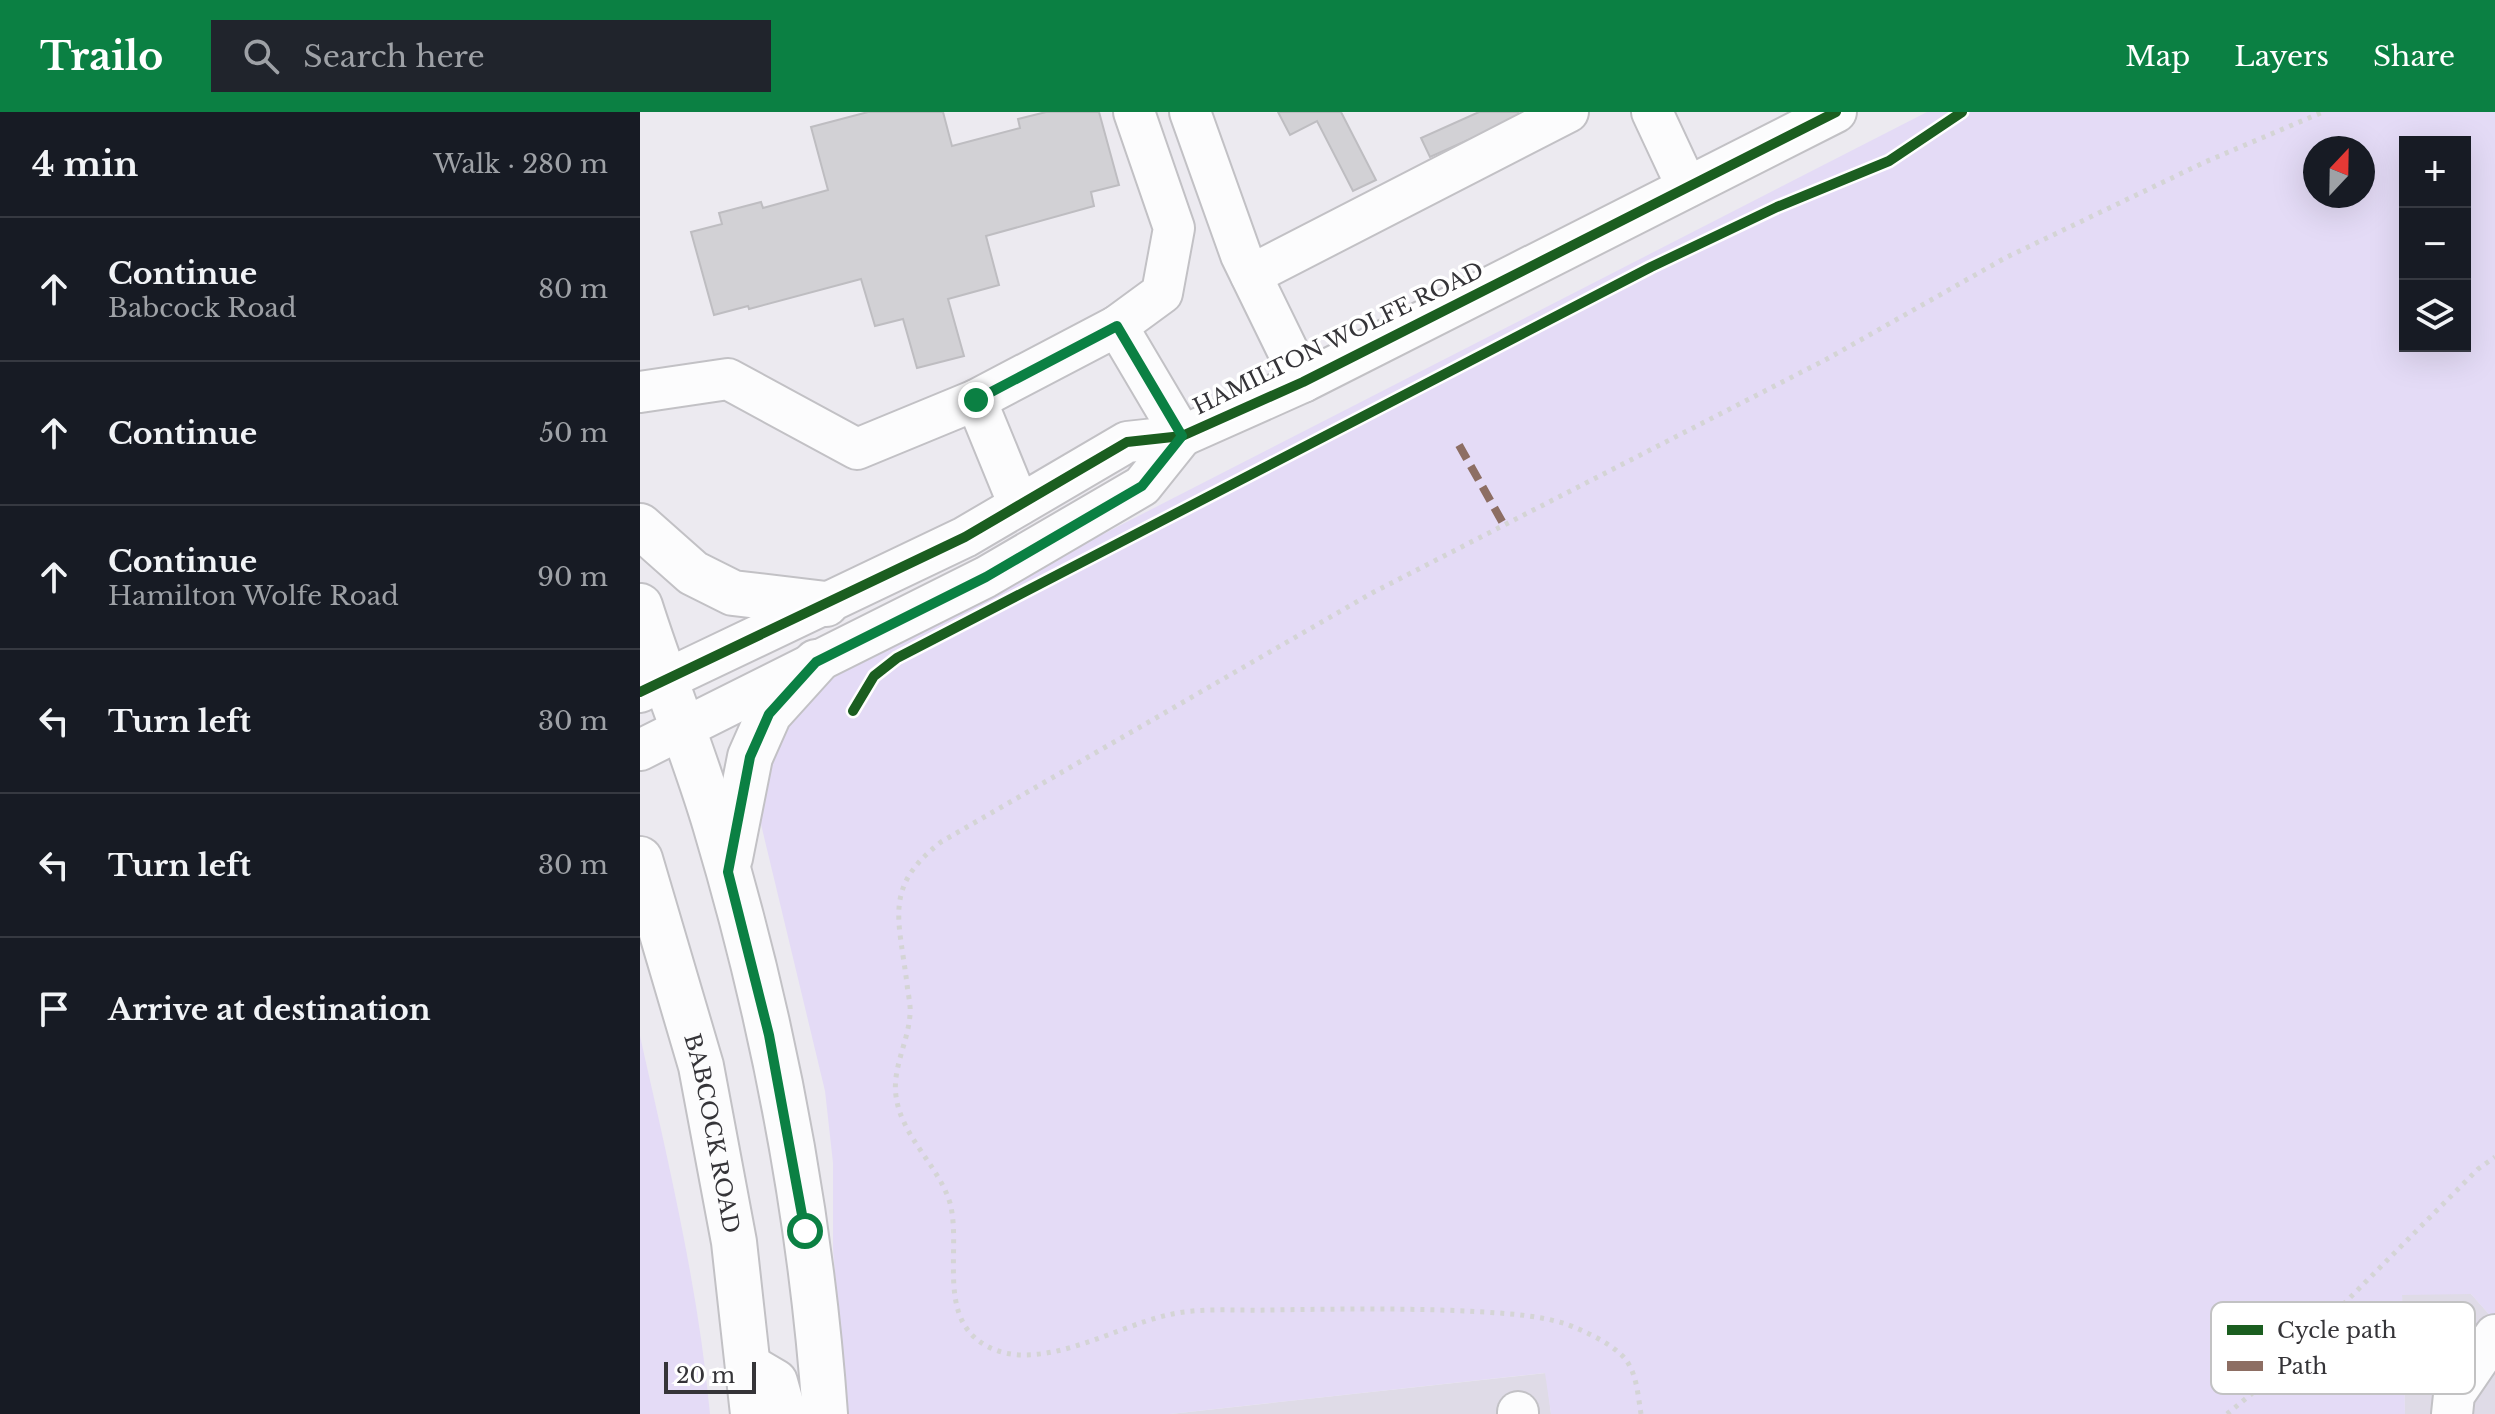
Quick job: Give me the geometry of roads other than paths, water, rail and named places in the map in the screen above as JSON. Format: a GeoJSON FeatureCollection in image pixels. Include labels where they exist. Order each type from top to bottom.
{"type":"FeatureCollection","features":[{"type":"Feature","properties":{"kind":"main road"},"geometry":{"type":"LineString","coordinates":[[640,526],[693,573],[733,593],[826,604]]}},
{"type":"Feature","properties":{"kind":"main road"},"geometry":{"type":"LineString","coordinates":[[640,606],[652,686],[681,730],[698,771],[728,872],[786,1121],[805,1231],[825,1414]]}},
{"type":"Feature","properties":{"kind":"main road"},"geometry":{"type":"LineString","coordinates":[[728,872],[750,757],[769,714],[816,662]]}},
{"type":"Feature","properties":{"kind":"main road","name":"BABCOCK ROAD"},"geometry":{"type":"LineString","coordinates":[[640,859],[649,915],[701,1066],[734,1242],[753,1414]]}},
{"type":"Feature","properties":{"kind":"main road"},"geometry":{"type":"LineString","coordinates":[[748,1366],[775,1382],[784,1414]]}},
{"type":"Feature","properties":{"kind":"street"},"geometry":{"type":"LineString","coordinates":[[640,392],[728,379],[857,449],[976,400],[1117,326],[1162,293],[1174,228],[1134,112]]}},
{"type":"Feature","properties":{"kind":"street"},"geometry":{"type":"LineString","coordinates":[[1190,112],[1251,275],[1303,382]]}},
{"type":"Feature","properties":{"kind":"street"},"geometry":{"type":"LineString","coordinates":[[1251,275],[1568,112]]}},
{"type":"Feature","properties":{"kind":"street"},"geometry":{"type":"LineString","coordinates":[[1652,112],[1687,187]]}},
{"type":"Feature","properties":{"kind":"street","name":"HAMILTON WOLFE ROAD"},"geometry":{"type":"LineString","coordinates":[[652,686],[965,537],[1127,442],[1182,436],[1303,382],[1836,112]]}},
{"type":"Feature","properties":{"kind":"street"},"geometry":{"type":"LineString","coordinates":[[1117,326],[1182,436]]}},
{"type":"Feature","properties":{"kind":"street"},"geometry":{"type":"LineString","coordinates":[[976,400],[1019,505]]}},
{"type":"Feature","properties":{"kind":"street","name":"HAMILTON WOLFE ROAD"},"geometry":{"type":"LineString","coordinates":[[640,750],[986,577],[1142,486],[1182,436]]}},
{"type":"Feature","properties":{"kind":"street"},"geometry":{"type":"LineString","coordinates":[[2475,1364],[2495,1335]]}},
{"type":"Feature","properties":{"kind":"street"},"geometry":{"type":"LineString","coordinates":[[2452,1414],[2455,1394]]}}]}
